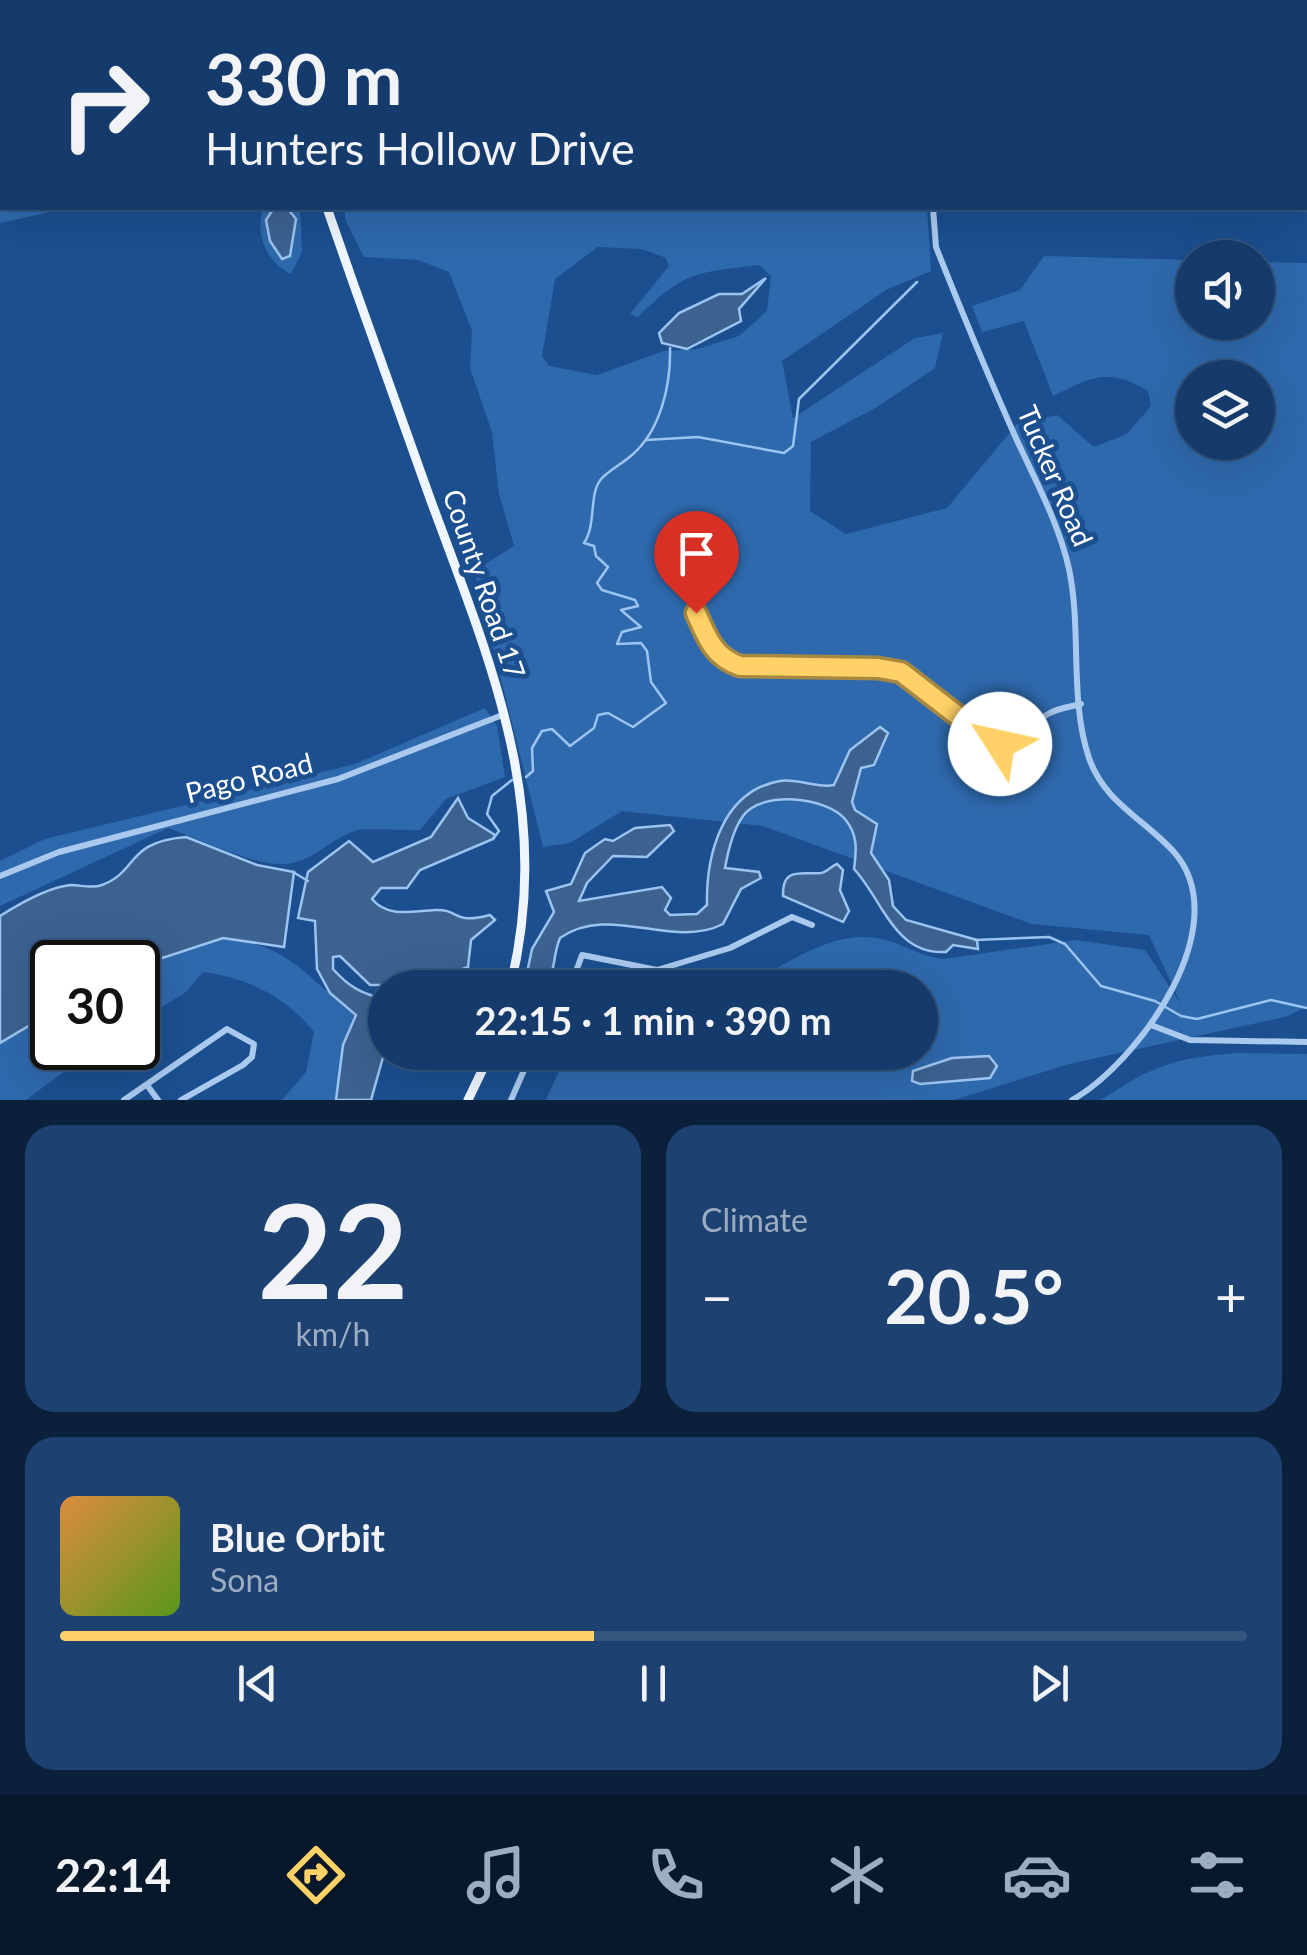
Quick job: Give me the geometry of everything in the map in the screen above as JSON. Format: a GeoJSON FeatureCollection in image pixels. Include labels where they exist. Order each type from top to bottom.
{"type":"FeatureCollection","features":[{"type":"Feature","properties":{"kind":"main road","name":"County Road 17"},"geometry":{"type":"LineString","coordinates":[[328,210],[506,714],[518,762],[527,878],[513,970]]}},
{"type":"Feature","properties":{"kind":"main road"},"geometry":{"type":"LineString","coordinates":[[468,1100],[482,1070]]}},
{"type":"Feature","properties":{"kind":"street","name":"Tucker Road"},"geometry":{"type":"LineString","coordinates":[[933,210],[936,246],[1068,567],[1088,756],[1097,777],[1124,810],[1174,853],[1192,890],[1186,950],[1170,998],[1100,1081],[1072,1100]]}},
{"type":"Feature","properties":{"kind":"street"},"geometry":{"type":"LineString","coordinates":[[696,613],[713,650],[725,661],[740,666],[878,668],[901,672],[989,740],[1000,744],[1012,742],[1054,711],[1081,704]]}},
{"type":"Feature","properties":{"kind":"street","name":"Pago Road"},"geometry":{"type":"LineString","coordinates":[[0,876],[60,852],[338,780],[506,714]]}},
{"type":"Feature","properties":{"kind":"street"},"geometry":{"type":"LineString","coordinates":[[577,970],[582,955],[657,970],[730,948],[792,917],[812,924]]}},
{"type":"Feature","properties":{"kind":"street"},"geometry":{"type":"LineString","coordinates":[[1151,1025],[1190,1040],[1307,1042]]}},
{"type":"Feature","properties":{"kind":"street"},"geometry":{"type":"LineString","coordinates":[[124,1100],[227,1028],[254,1044],[252,1057],[244,1065],[181,1100]]}},
{"type":"Feature","properties":{"kind":"street"},"geometry":{"type":"LineString","coordinates":[[511,1100],[524,1070]]}},
{"type":"Feature","properties":{"kind":"street"},"geometry":{"type":"LineString","coordinates":[[148,1085],[158,1100]]}},
{"type":"Feature","properties":{"kind":"shaded area"},"geometry":{"type":"Polygon","coordinates":[[[0,210],[60,210],[0,223],[0,210]]]}},
{"type":"Feature","properties":{"kind":"shaded area"},"geometry":{"type":"Polygon","coordinates":[[[263,210],[300,210],[302,252],[291,274],[269,255],[262,238],[263,210]]]}},
{"type":"Feature","properties":{"kind":"shaded area"},"geometry":{"type":"Polygon","coordinates":[[[273,210],[289,210],[296,219],[290,256],[282,259],[270,241],[266,220],[273,210]]]}},
{"type":"Feature","properties":{"kind":"shaded area"},"geometry":{"type":"Polygon","coordinates":[[[345,210],[927,210],[931,271],[886,290],[782,361],[793,418],[915,338],[943,333],[935,368],[877,407],[811,442],[810,511],[846,534],[947,508],[1017,424],[1057,415],[1094,447],[1127,434],[1151,406],[1148,391],[1111,377],[1089,380],[1053,396],[1024,321],[982,332],[972,306],[1020,290],[1044,256],[1175,260],[1175,340],[1275,340],[1275,262],[1307,263],[1307,1007],[1285,1017],[1069,1064],[954,1100],[546,1100],[559,1070],[938,1070],[938,970],[774,970],[825,945],[859,937],[893,942],[944,959],[1076,940],[1145,950],[1181,1004],[1149,935],[1032,924],[763,826],[622,811],[570,843],[543,847],[474,571],[514,546],[499,494],[492,432],[470,368],[472,331],[449,272],[418,260],[364,257],[345,219],[345,210]],[[598,247],[555,279],[542,356],[549,366],[597,375],[664,351],[697,349],[739,336],[767,311],[771,276],[759,265],[692,277],[680,282],[638,317],[630,314],[669,266],[666,258],[642,249],[598,247]]]}},
{"type":"Feature","properties":{"kind":"shaded area"},"geometry":{"type":"Polygon","coordinates":[[[766,278],[739,309],[741,321],[687,349],[662,343],[659,333],[679,313],[719,294],[742,294],[766,278]]]}},
{"type":"Feature","properties":{"kind":"shaded area"},"geometry":{"type":"Polygon","coordinates":[[[485,708],[497,726],[505,777],[446,799],[420,830],[358,830],[311,856],[280,864],[239,855],[168,828],[0,906],[0,861],[45,839],[355,764],[485,708]]]}},
{"type":"Feature","properties":{"kind":"shaded area"},"geometry":{"type":"Polygon","coordinates":[[[880,727],[888,733],[874,765],[861,768],[852,802],[855,810],[877,824],[871,853],[889,880],[893,906],[906,920],[977,940],[978,949],[953,945],[946,952],[928,951],[914,945],[891,923],[854,869],[855,838],[845,819],[824,806],[779,800],[752,808],[736,828],[725,868],[759,872],[761,878],[741,889],[723,924],[683,932],[620,925],[579,928],[560,938],[553,970],[528,970],[532,949],[554,912],[546,891],[571,884],[585,853],[605,839],[613,841],[635,828],[670,825],[674,831],[647,857],[613,856],[587,883],[579,901],[662,887],[671,898],[665,910],[670,915],[697,914],[707,905],[714,846],[731,811],[760,787],[780,781],[834,785],[850,750],[880,727]]]}},
{"type":"Feature","properties":{"kind":"shaded area"},"geometry":{"type":"Polygon","coordinates":[[[458,798],[468,818],[495,835],[420,870],[407,888],[381,888],[372,899],[393,911],[443,910],[462,918],[490,915],[495,920],[471,940],[468,967],[460,970],[368,970],[368,983],[340,956],[333,957],[333,969],[368,994],[368,1070],[379,1070],[371,1100],[336,1100],[343,1045],[356,1015],[330,993],[317,969],[315,921],[298,918],[308,872],[349,841],[373,862],[431,837],[458,798]]]}},
{"type":"Feature","properties":{"kind":"shaded area"},"geometry":{"type":"Polygon","coordinates":[[[186,837],[257,865],[294,872],[284,947],[223,938],[160,959],[160,940],[30,940],[30,1025],[0,1043],[0,916],[53,889],[102,885],[114,879],[142,851],[166,840],[186,837]]]}},
{"type":"Feature","properties":{"kind":"shaded area"},"geometry":{"type":"Polygon","coordinates":[[[837,864],[843,870],[840,890],[849,911],[843,922],[783,896],[790,876],[821,873],[837,864]]]}},
{"type":"Feature","properties":{"kind":"shaded area"},"geometry":{"type":"Polygon","coordinates":[[[223,938],[266,948],[296,965],[355,1013],[343,1045],[336,1100],[282,1100],[306,1072],[314,1032],[291,1008],[250,984],[203,972],[186,992],[160,1008],[160,959],[223,938]]]}},
{"type":"Feature","properties":{"kind":"shaded area"},"geometry":{"type":"Polygon","coordinates":[[[30,1025],[30,1070],[66,1070],[26,1100],[0,1100],[0,1043],[30,1025]]]}},
{"type":"Feature","properties":{"kind":"shaded area"},"geometry":{"type":"Polygon","coordinates":[[[1237,1053],[1307,1054],[1307,1100],[1101,1100],[1165,1065],[1237,1053]]]}},
{"type":"Feature","properties":{"kind":"shaded area"},"geometry":{"type":"Polygon","coordinates":[[[989,1056],[997,1066],[990,1078],[920,1084],[912,1081],[913,1071],[938,1070],[938,1063],[989,1056]]]}},
{"type":"Feature","properties":{"kind":"waterway"},"geometry":{"type":"LineString","coordinates":[[646,440],[698,437],[784,453],[793,446],[799,399],[917,282]]}},
{"type":"Feature","properties":{"kind":"waterway"},"geometry":{"type":"LineString","coordinates":[[526,777],[533,771],[532,748],[542,731],[552,729],[570,746],[594,728],[598,715],[608,713],[633,727],[666,703],[651,682],[647,651],[641,643],[617,644],[622,632],[641,627],[621,610],[638,606],[635,600],[602,590],[597,583],[608,567],[596,556],[594,546],[584,543],[598,484],[642,445],[657,420],[669,376],[670,348]]}},
{"type":"Feature","properties":{"kind":"waterway"},"geometry":{"type":"LineString","coordinates":[[493,839],[499,831],[487,814],[492,796],[512,780]]}},
{"type":"Feature","properties":{"kind":"waterway"},"geometry":{"type":"LineString","coordinates":[[293,872],[308,881]]}},
{"type":"Feature","properties":{"kind":"waterway"},"geometry":{"type":"LineString","coordinates":[[975,940],[1049,937],[1065,944],[1101,986],[1155,1001],[1181,1016],[1197,1019],[1271,1000],[1307,1008]]}},
{"type":"Feature","properties":{"kind":"route"},"geometry":{"type":"LineString","coordinates":[[696,613],[713,650],[725,661],[740,666],[878,668],[901,672],[989,740],[1000,744]]}}]}
